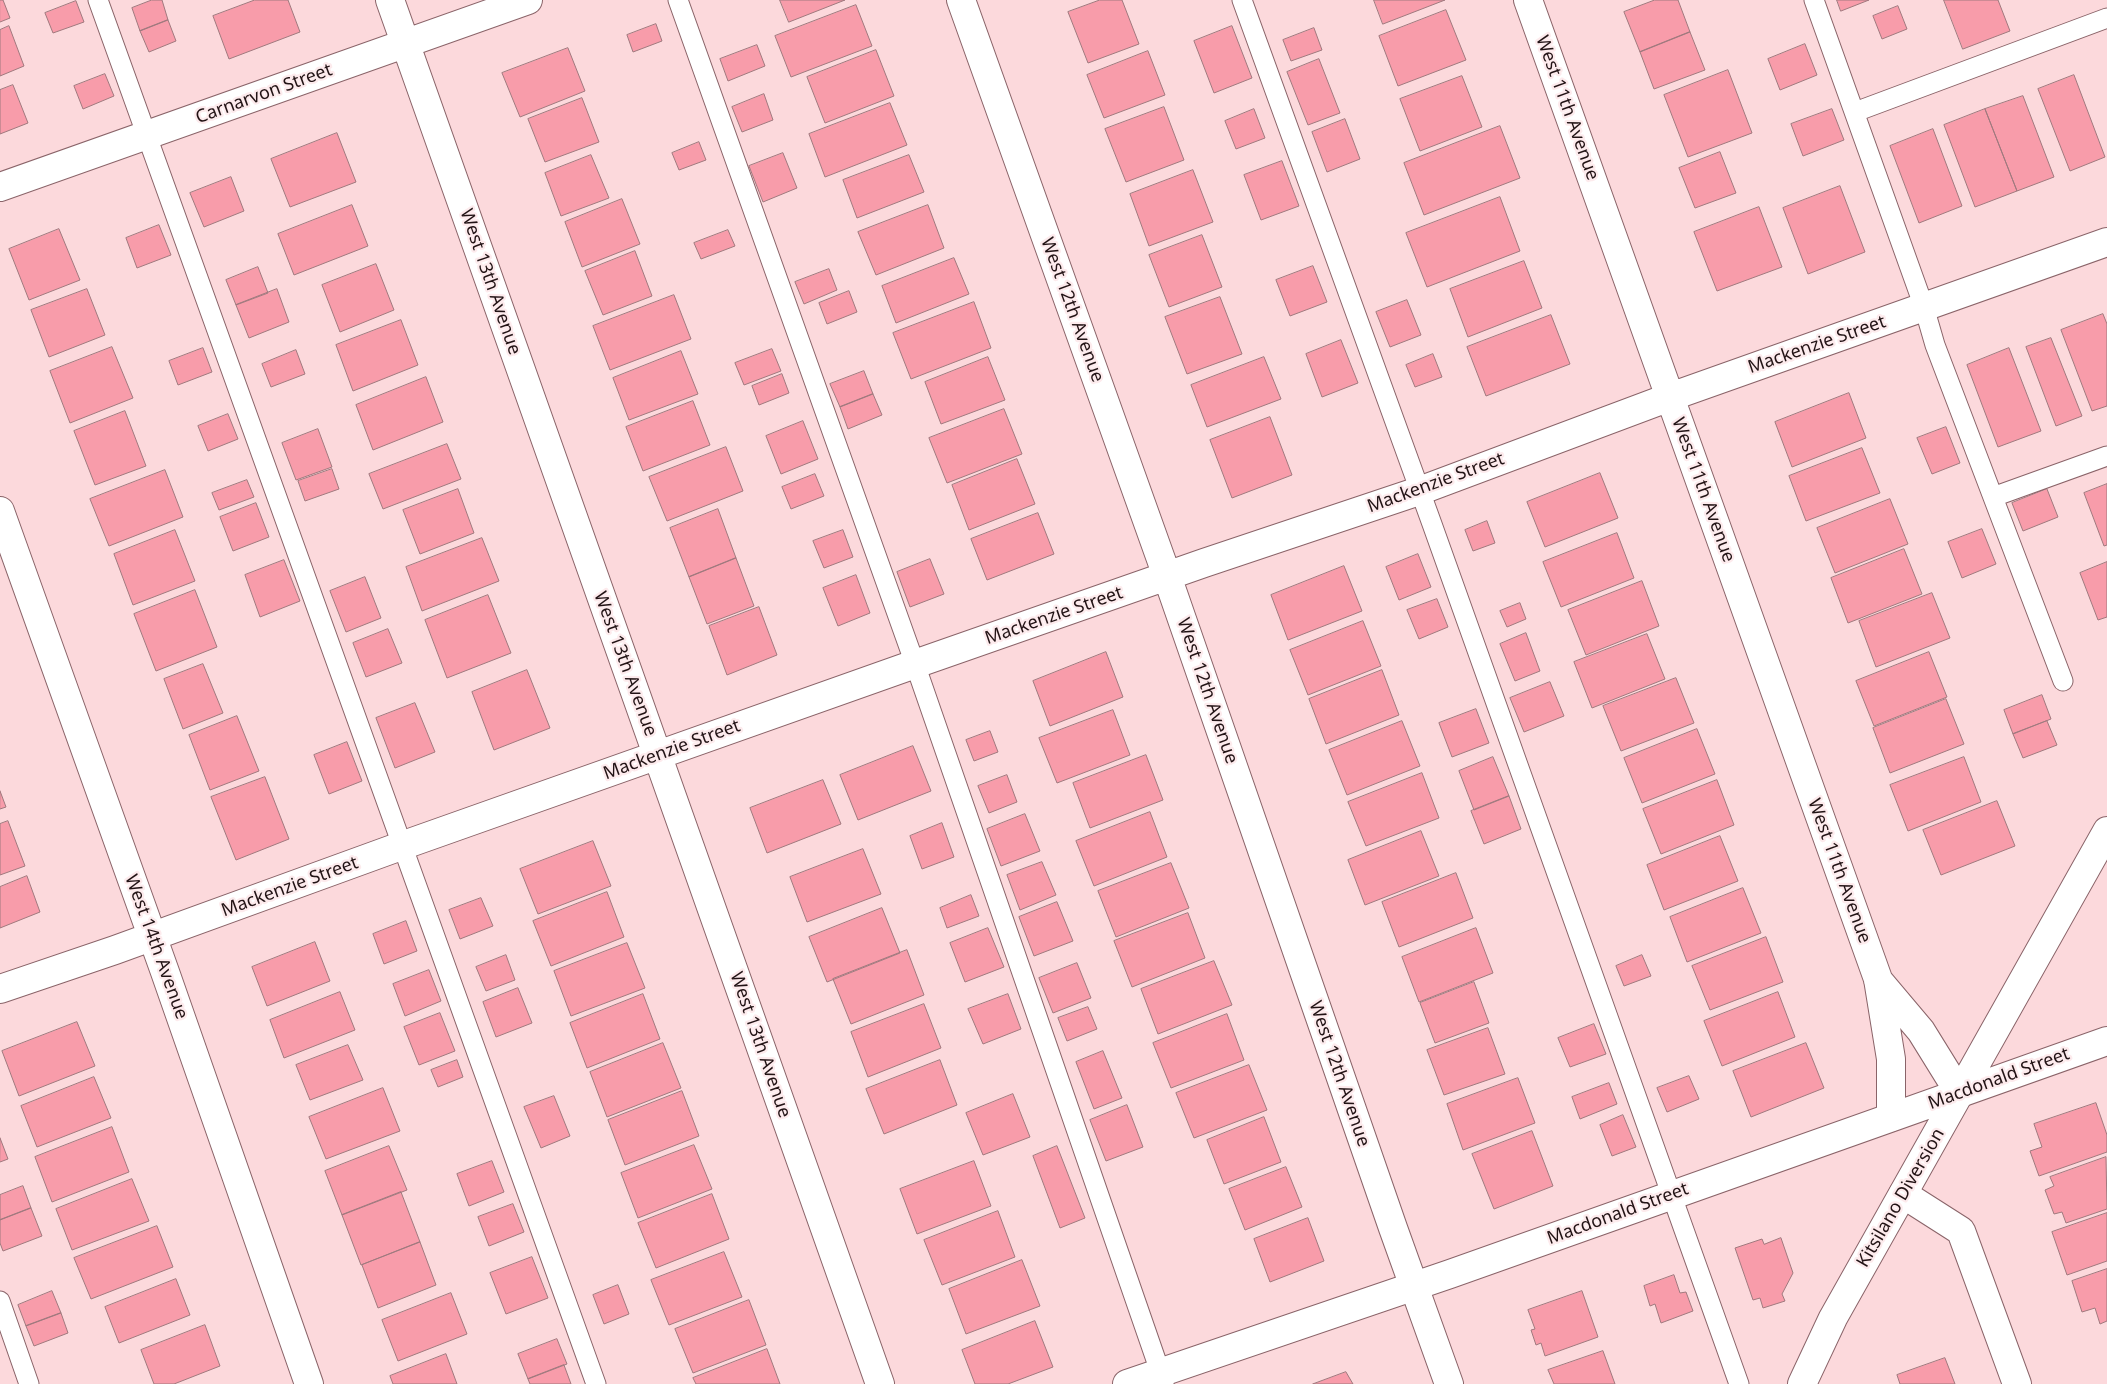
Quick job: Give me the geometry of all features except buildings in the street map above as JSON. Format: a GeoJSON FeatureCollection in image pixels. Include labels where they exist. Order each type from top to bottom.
{"type":"FeatureCollection","features":[{"type":"Feature","properties":{"kind":"street","name":"West 13th Avenue"},"geometry":{"type":"LineString","coordinates":[[390,0],[880,1384]]}},
{"type":"Feature","properties":{"kind":"street","name":"Carnarvon Street"},"geometry":{"type":"LineString","coordinates":[[0,187],[528,0]]}},
{"type":"Feature","properties":{"kind":"street","name":"West 12th Avenue"},"geometry":{"type":"LineString","coordinates":[[960,0],[1167,576],[1449,1384]]}},
{"type":"Feature","properties":{"kind":"street","name":"West 11th Avenue"},"geometry":{"type":"LineString","coordinates":[[1528,0],[1878,980],[1891,1059],[1891,1117]]}},
{"type":"Feature","properties":{"kind":"street","name":"Mackenzie Street"},"geometry":{"type":"LineString","coordinates":[[0,989],[152,937],[401,846],[915,664],[1419,491],[1670,397],[2107,242]]}},
{"type":"Feature","properties":{"kind":"street","name":"West 14th Avenue"},"geometry":{"type":"LineString","coordinates":[[0,512],[152,937],[308,1384]]}},
{"type":"Feature","properties":{"kind":"street","name":"Kitsilano Diversion"},"geometry":{"type":"LineString","coordinates":[[1802,1384],[1833,1318],[2107,831]]}},
{"type":"Feature","properties":{"kind":"street","name":"West 11th Avenue"},"geometry":{"type":"LineString","coordinates":[[1878,980],[1921,1031],[1960,1094]]}},
{"type":"Feature","properties":{"kind":"street","name":"Macdonald Street"},"geometry":{"type":"LineString","coordinates":[[1127,1384],[1162,1378],[2107,1041]]}},
{"type":"Feature","properties":{"kind":"street"},"geometry":{"type":"LineString","coordinates":[[1903,1194],[1961,1231],[2017,1384]]}},
{"type":"Feature","properties":{"kind":"lane"},"geometry":{"type":"LineString","coordinates":[[98,0],[596,1384]]}},
{"type":"Feature","properties":{"kind":"lane"},"geometry":{"type":"LineString","coordinates":[[678,0],[915,664],[1162,1378]]}},
{"type":"Feature","properties":{"kind":"lane"},"geometry":{"type":"LineString","coordinates":[[1242,0],[1738,1384]]}},
{"type":"Feature","properties":{"kind":"lane"},"geometry":{"type":"LineString","coordinates":[[1814,0],[1924,307],[1935,345],[2063,681]]}},
{"type":"Feature","properties":{"kind":"lane"},"geometry":{"type":"LineString","coordinates":[[1855,112],[2107,18]]}},
{"type":"Feature","properties":{"kind":"lane"},"geometry":{"type":"LineString","coordinates":[[1993,497],[2107,456]]}},
{"type":"Feature","properties":{"kind":"lane"},"geometry":{"type":"LineString","coordinates":[[0,1301],[29,1384]]}}]}
